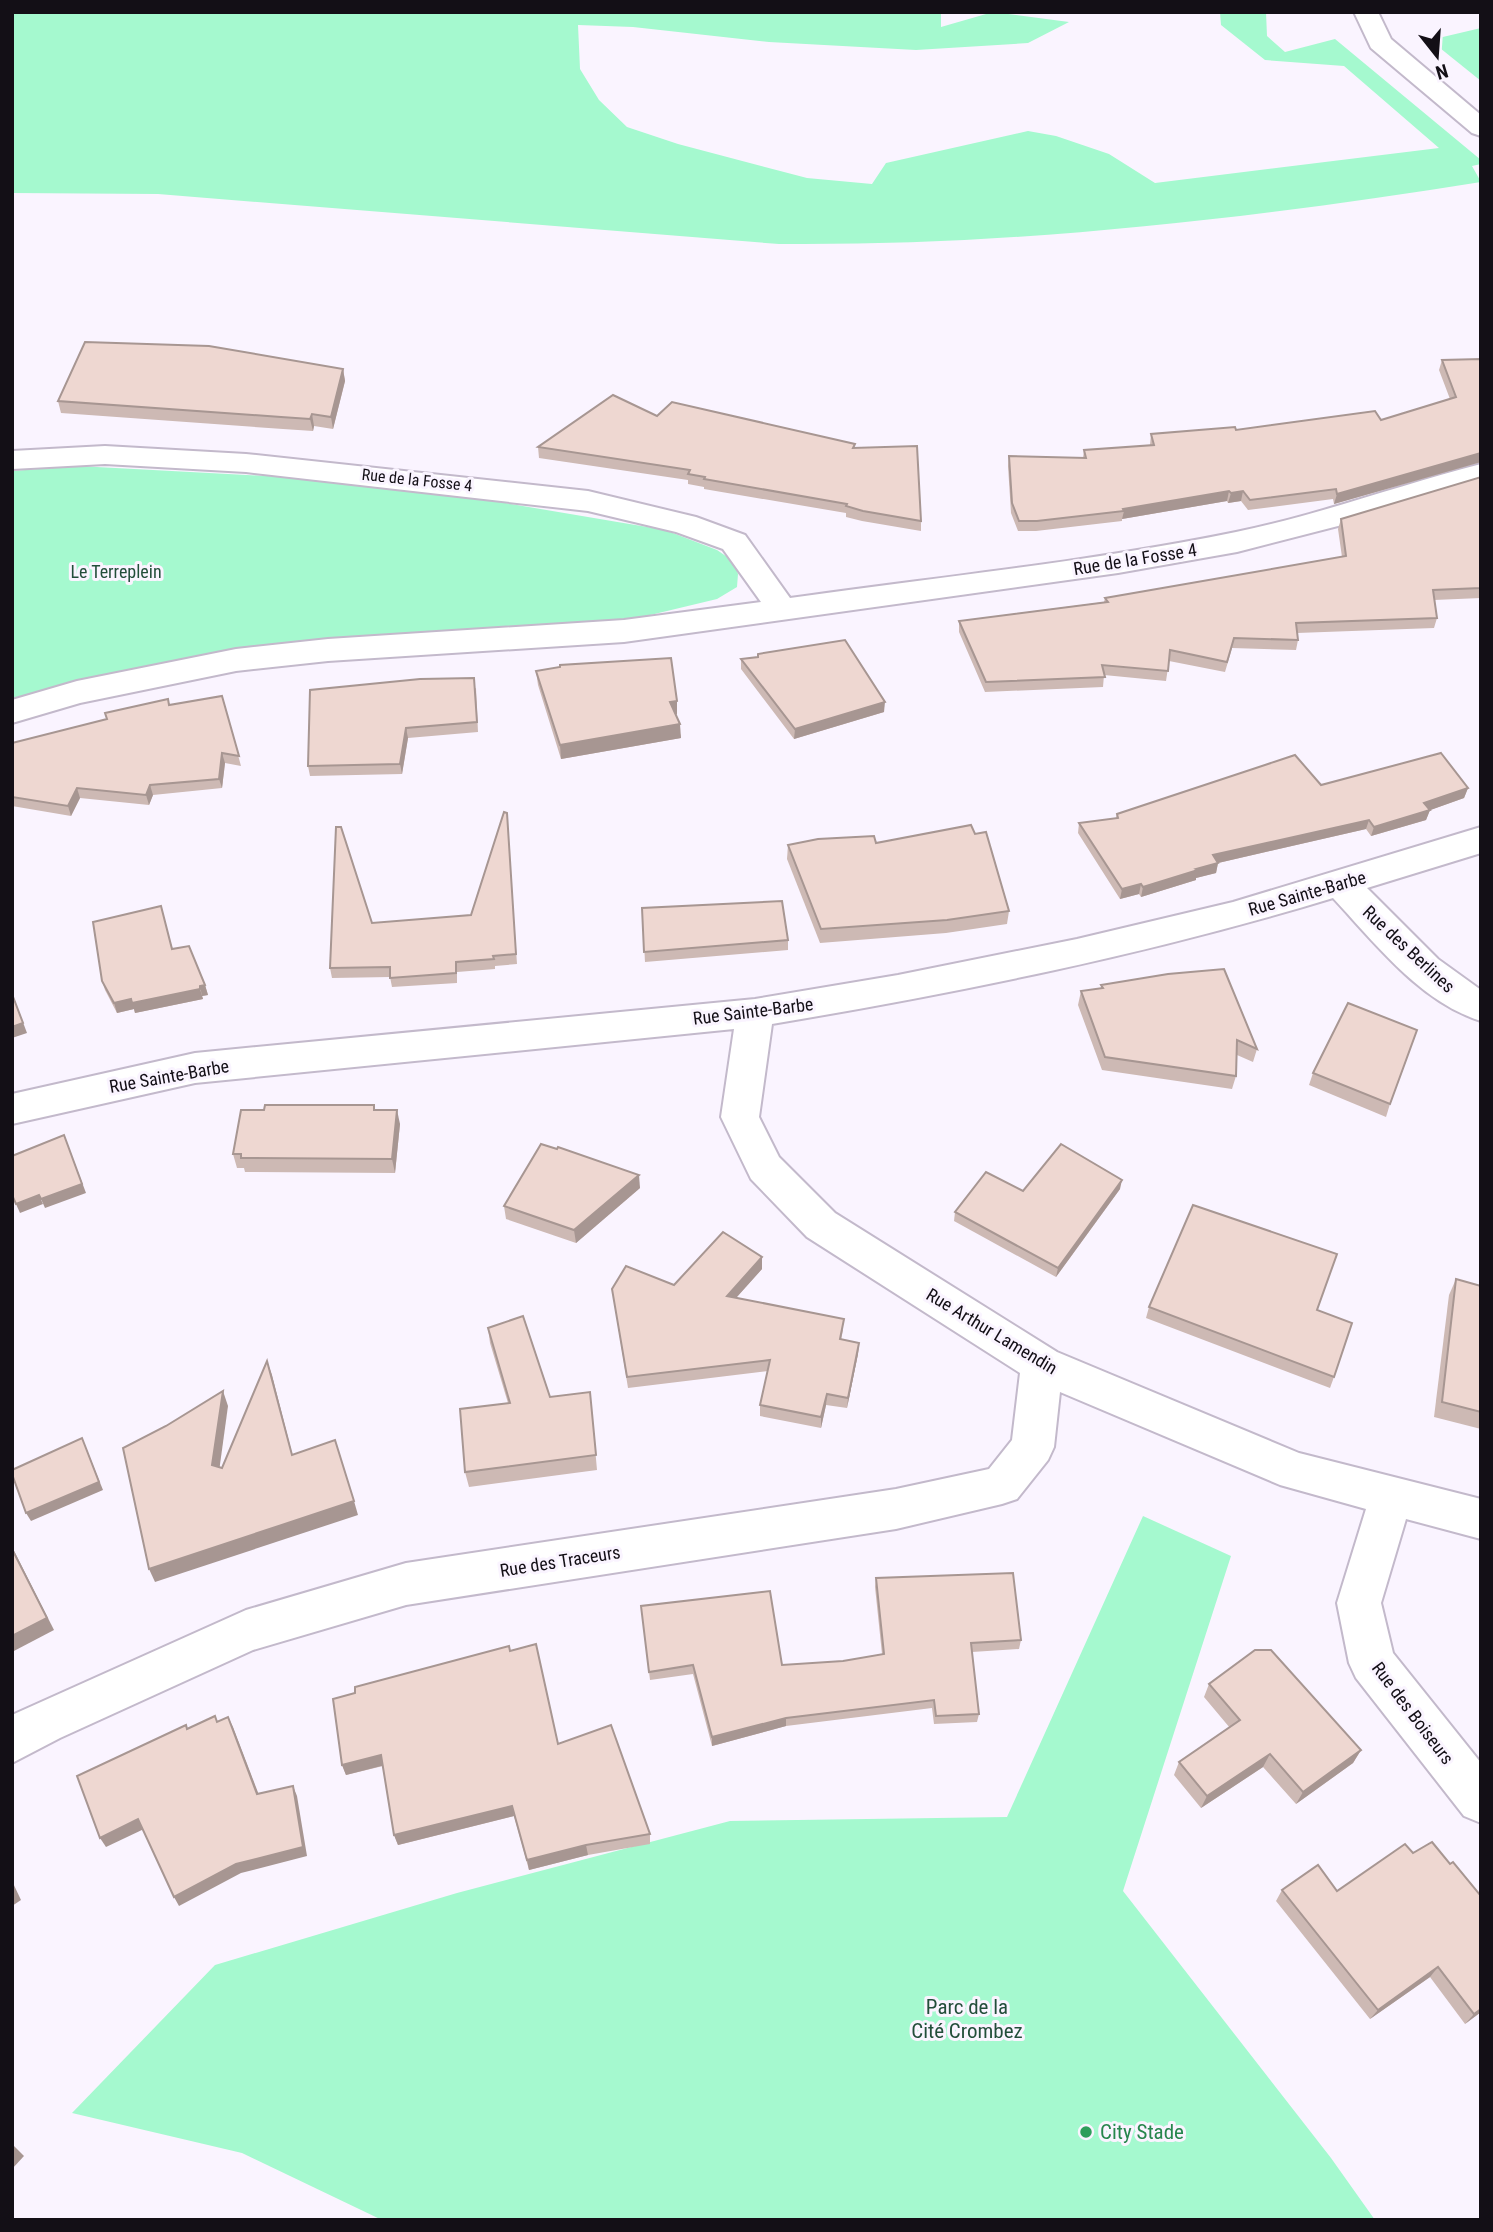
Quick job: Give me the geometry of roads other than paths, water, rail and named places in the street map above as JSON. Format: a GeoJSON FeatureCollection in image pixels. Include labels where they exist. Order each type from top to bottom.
{"type":"FeatureCollection","features":[{"type":"Feature","properties":{"kind":"street"},"geometry":{"type":"LineString","coordinates":[[1374,16],[1380,43],[1481,128]]}},
{"type":"Feature","properties":{"kind":"street","name":"Rue de la Fosse 4"},"geometry":{"type":"LineString","coordinates":[[12,460],[105,455],[246,463],[448,483],[588,501],[685,524],[734,542],[765,582],[781,609]]}},
{"type":"Feature","properties":{"kind":"street","name":"Rue de la Fosse 4"},"geometry":{"type":"LineString","coordinates":[[12,712],[77,692],[236,660],[328,650],[624,631],[1118,563],[1237,542],[1362,510],[1481,473]]}},
{"type":"Feature","properties":{"kind":"street","name":"Rue Sainte-Barbe"},"geometry":{"type":"LineString","coordinates":[[12,1109],[195,1068],[755,1013],[898,989],[1077,953],[1233,915],[1481,840]]}},
{"type":"Feature","properties":{"kind":"street","name":"Rue des Berlines"},"geometry":{"type":"LineString","coordinates":[[1342,884],[1420,962],[1464,1000],[1481,1007]]}},
{"type":"Feature","properties":{"kind":"street","name":"Rue Arthur Lamendin"},"geometry":{"type":"LineString","coordinates":[[755,1013],[740,1117],[765,1168],[821,1226],[1042,1365],[1295,1471],[1481,1519]]}},
{"type":"Feature","properties":{"kind":"street","name":"Rue des Traceurs"},"geometry":{"type":"LineString","coordinates":[[12,1741],[44,1722],[246,1631],[406,1584],[897,1509],[1002,1485],[1033,1447],[1042,1365]]}},
{"type":"Feature","properties":{"kind":"street","name":"Rue des Boiseurs"},"geometry":{"type":"LineString","coordinates":[[1391,1497],[1359,1603],[1372,1663],[1481,1800]]}},
{"type":"Feature","properties":{"kind":"place","name":"City Stade"},"geometry":{"type":"Point","coordinates":[1086,2132]}},
{"type":"Feature","properties":{"kind":"park label","name":"Le Terreplein"},"geometry":{"type":"Point","coordinates":[116,571]}},
{"type":"Feature","properties":{"kind":"park label","name":"Parc de la Cité Crombez"},"geometry":{"type":"Point","coordinates":[967,2019]}}]}
